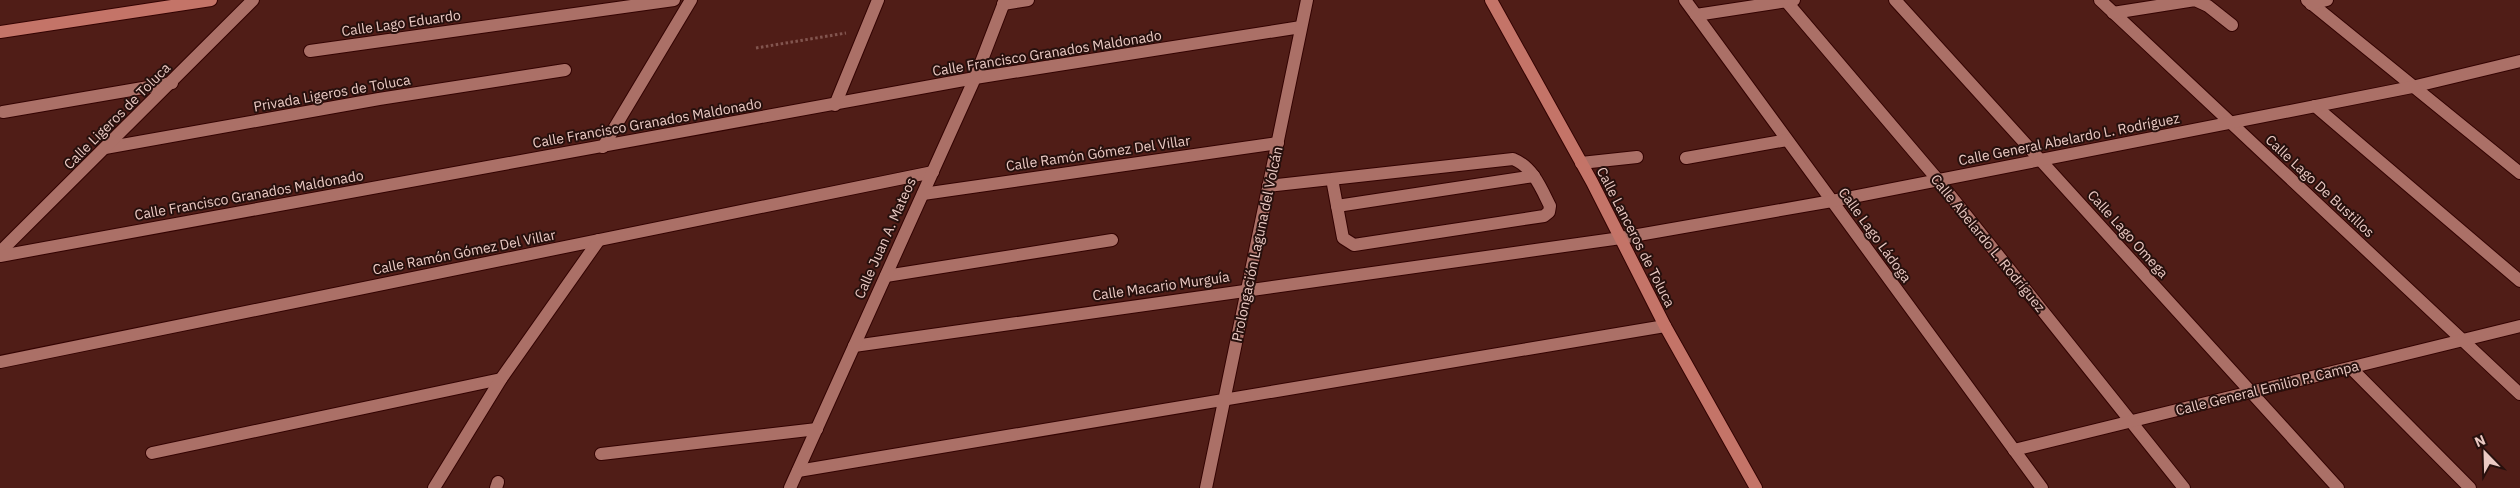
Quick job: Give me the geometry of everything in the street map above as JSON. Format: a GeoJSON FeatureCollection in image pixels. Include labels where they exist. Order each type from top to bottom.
{"type":"FeatureCollection","features":[{"type":"Feature","properties":{"kind":"main road"},"geometry":{"type":"LineString","coordinates":[[0,32],[211,0]]}},
{"type":"Feature","properties":{"kind":"main road","name":"Calle Lanceros de Toluca"},"geometry":{"type":"LineString","coordinates":[[1492,0],[1621,238],[1665,326],[1756,488]]}},
{"type":"Feature","properties":{"kind":"street","name":"Calle Ligeros de Toluca"},"geometry":{"type":"LineString","coordinates":[[0,252],[172,83],[253,0]]}},
{"type":"Feature","properties":{"kind":"street","name":"Calle Lago Eduardo"},"geometry":{"type":"LineString","coordinates":[[310,51],[674,0]]}},
{"type":"Feature","properties":{"kind":"street"},"geometry":{"type":"LineString","coordinates":[[603,146],[691,0]]}},
{"type":"Feature","properties":{"kind":"street"},"geometry":{"type":"LineString","coordinates":[[835,105],[868,30],[878,0]]}},
{"type":"Feature","properties":{"kind":"street"},"geometry":{"type":"LineString","coordinates":[[1004,2],[1028,0]]}},
{"type":"Feature","properties":{"kind":"street","name":"Prolongación Laguna del Volcán"},"geometry":{"type":"LineString","coordinates":[[1206,488],[1307,0]]}},
{"type":"Feature","properties":{"kind":"street","name":"Calle Lago Ládoga"},"geometry":{"type":"LineString","coordinates":[[1685,0],[2042,488]]}},
{"type":"Feature","properties":{"kind":"street","name":"Calle Lago Omega"},"geometry":{"type":"LineString","coordinates":[[1895,0],[2338,488]]}},
{"type":"Feature","properties":{"kind":"street","name":"Calle Lago De Bustillos"},"geometry":{"type":"LineString","coordinates":[[2100,0],[2520,394]]}},
{"type":"Feature","properties":{"kind":"street"},"geometry":{"type":"LineString","coordinates":[[2113,13],[2195,0],[2208,6],[2232,25]]}},
{"type":"Feature","properties":{"kind":"street"},"geometry":{"type":"LineString","coordinates":[[2309,2],[2327,0]]}},
{"type":"Feature","properties":{"kind":"street"},"geometry":{"type":"LineString","coordinates":[[1696,15],[1790,1]]}},
{"type":"Feature","properties":{"kind":"street","name":"Calle Abelardo L. Rodríguez"},"geometry":{"type":"LineString","coordinates":[[1790,1],[1938,180],[2184,488]]}},
{"type":"Feature","properties":{"kind":"street","name":"Calle Juan A. Mateos"},"geometry":{"type":"LineString","coordinates":[[790,488],[976,78],[1004,2]]}},
{"type":"Feature","properties":{"kind":"street"},"geometry":{"type":"LineString","coordinates":[[2309,2],[2520,173]]}},
{"type":"Feature","properties":{"kind":"street","name":"Calle Francisco Granados Maldonado"},"geometry":{"type":"LineString","coordinates":[[0,256],[976,78],[1302,28]]}},
{"type":"Feature","properties":{"kind":"street","name":"Calle General Abelardo L. Rodríguez"},"geometry":{"type":"LineString","coordinates":[[1621,238],[1832,201],[2412,87],[2520,61]]}},
{"type":"Feature","properties":{"kind":"street","name":"Privada Ligeros de Toluca"},"geometry":{"type":"LineString","coordinates":[[105,148],[379,99],[565,70]]}},
{"type":"Feature","properties":{"kind":"street"},"geometry":{"type":"LineString","coordinates":[[3,112],[172,83]]}},
{"type":"Feature","properties":{"kind":"street"},"geometry":{"type":"LineString","coordinates":[[2315,106],[2520,281]]}},
{"type":"Feature","properties":{"kind":"street"},"geometry":{"type":"LineString","coordinates":[[1686,158],[1787,140]]}},
{"type":"Feature","properties":{"kind":"street","name":"Calle Ramón Gómez Del Villar"},"geometry":{"type":"LineString","coordinates":[[923,194],[1278,143]]}},
{"type":"Feature","properties":{"kind":"street"},"geometry":{"type":"LineString","coordinates":[[1581,164],[1636,157]]}},
{"type":"Feature","properties":{"kind":"street"},"geometry":{"type":"LineString","coordinates":[[1268,186],[1513,159],[1523,163],[1534,176],[1550,206],[1549,212],[1544,216],[1354,245],[1343,238],[1332,179]]}},
{"type":"Feature","properties":{"kind":"street","name":"Calle Ramón Gómez Del Villar"},"geometry":{"type":"LineString","coordinates":[[0,362],[933,172]]}},
{"type":"Feature","properties":{"kind":"street"},"geometry":{"type":"LineString","coordinates":[[1337,206],[1534,176]]}},
{"type":"Feature","properties":{"kind":"street","name":"Calle Macario Murguía"},"geometry":{"type":"LineString","coordinates":[[854,346],[1621,238]]}},
{"type":"Feature","properties":{"kind":"street"},"geometry":{"type":"LineString","coordinates":[[434,488],[501,379],[599,240]]}},
{"type":"Feature","properties":{"kind":"street"},"geometry":{"type":"LineString","coordinates":[[886,276],[1112,240]]}},
{"type":"Feature","properties":{"kind":"street"},"geometry":{"type":"LineString","coordinates":[[798,471],[1665,326]]}},
{"type":"Feature","properties":{"kind":"street","name":"Calle General Emilio P. Campa"},"geometry":{"type":"LineString","coordinates":[[2014,450],[2520,326]]}},
{"type":"Feature","properties":{"kind":"street"},"geometry":{"type":"LineString","coordinates":[[2351,368],[2470,488]]}},
{"type":"Feature","properties":{"kind":"street"},"geometry":{"type":"LineString","coordinates":[[152,453],[501,379]]}},
{"type":"Feature","properties":{"kind":"street"},"geometry":{"type":"LineString","coordinates":[[601,454],[817,429]]}},
{"type":"Feature","properties":{"kind":"path"},"geometry":{"type":"LineString","coordinates":[[756,48],[868,30]]}}]}
